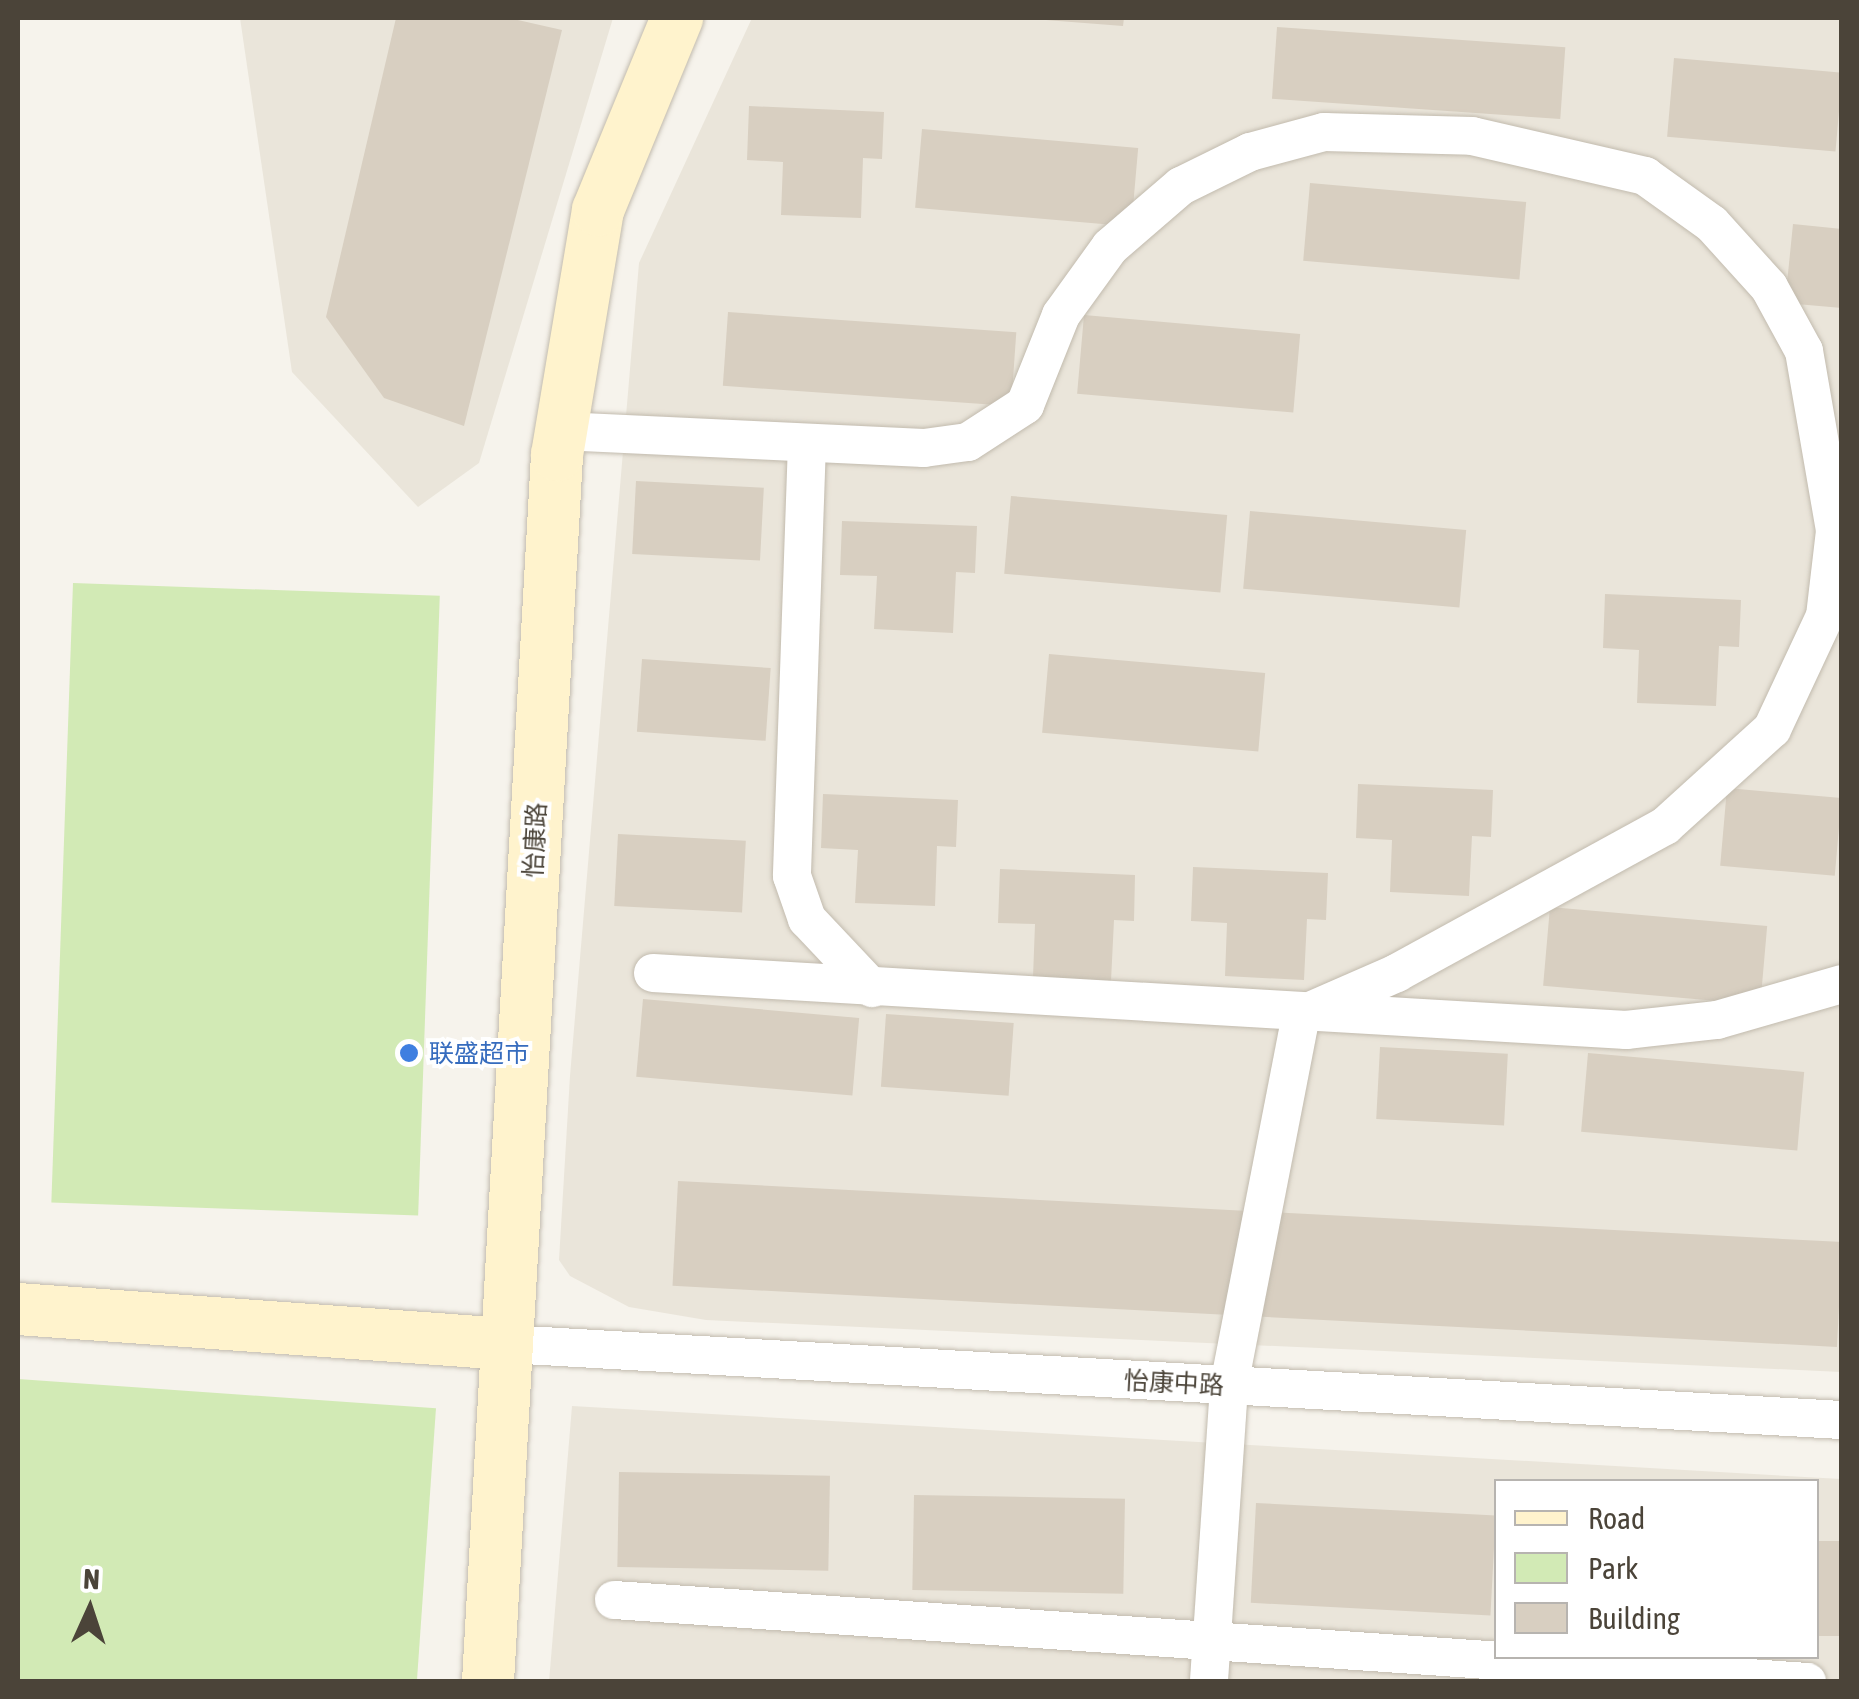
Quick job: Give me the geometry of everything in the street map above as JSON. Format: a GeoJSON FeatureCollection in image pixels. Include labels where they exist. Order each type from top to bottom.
{"type":"FeatureCollection","features":[{"type":"Feature","properties":{"kind":"street","name":"怡康路"},"geometry":{"type":"LineString","coordinates":[[488,1682],[561,431],[598,210],[678,18]]}},
{"type":"Feature","properties":{"kind":"street"},"geometry":{"type":"LineString","coordinates":[[561,431],[924,448],[1002,427],[1025,405],[1061,314],[1110,247],[1181,186],[1250,152],[1324,132],[1472,136],[1645,176],[1712,224],[1769,287],[1828,393],[1836,532],[1827,599],[1804,676],[1772,729],[1664,826],[1397,974],[1300,1015]]}},
{"type":"Feature","properties":{"kind":"street"},"geometry":{"type":"LineString","coordinates":[[807,443],[792,876],[807,919],[872,988]]}},
{"type":"Feature","properties":{"kind":"street"},"geometry":{"type":"LineString","coordinates":[[653,973],[1300,1015],[1626,1030],[1717,1020],[1842,984]]}},
{"type":"Feature","properties":{"kind":"street"},"geometry":{"type":"LineString","coordinates":[[1210,1682],[1229,1386],[1300,1015]]}},
{"type":"Feature","properties":{"kind":"street"},"geometry":{"type":"LineString","coordinates":[[18,1309],[507,1344]]}},
{"type":"Feature","properties":{"kind":"street","name":"怡康中路"},"geometry":{"type":"LineString","coordinates":[[507,1344],[1842,1420]]}},
{"type":"Feature","properties":{"kind":"street"},"geometry":{"type":"LineString","coordinates":[[614,1600],[1494,1658]]}},
{"type":"Feature","properties":{"kind":"street"},"geometry":{"type":"LineString","coordinates":[[1503,1659],[1806,1682]]}},
{"type":"Feature","properties":{"kind":"shaded area"},"geometry":{"type":"Polygon","coordinates":[[[240,18],[613,18],[479,463],[418,507],[292,372],[240,18]]]}},
{"type":"Feature","properties":{"kind":"shaded area"},"geometry":{"type":"Polygon","coordinates":[[[752,18],[1841,19],[1841,1372],[706,1320],[629,1307],[570,1276],[559,1260],[570,1076],[639,263],[752,18]]]}},
{"type":"Feature","properties":{"kind":"shaded area"},"geometry":{"type":"Polygon","coordinates":[[[572,1406],[1841,1479],[1841,1681],[549,1682],[572,1406]]]}},
{"type":"Feature","properties":{"kind":"green space"},"geometry":{"type":"Polygon","coordinates":[[[73,583],[440,596],[418,1215],[51,1203],[73,583]]]}},
{"type":"Feature","properties":{"kind":"green space"},"geometry":{"type":"Polygon","coordinates":[[[18,1379],[436,1408],[417,1682],[18,1682],[18,1379]]]}},
{"type":"Feature","properties":{"kind":"building"},"geometry":{"type":"Polygon","coordinates":[[[396,18],[509,18],[562,30],[464,426],[384,398],[326,317],[396,18]]]}},
{"type":"Feature","properties":{"kind":"building"},"geometry":{"type":"Polygon","coordinates":[[[1020,18],[1124,18],[1123,26],[1020,18]]]}},
{"type":"Feature","properties":{"kind":"building"},"geometry":{"type":"Polygon","coordinates":[[[1277,27],[1565,47],[1560,119],[1272,99],[1277,27]]]}},
{"type":"Feature","properties":{"kind":"building"},"geometry":{"type":"Polygon","coordinates":[[[1674,58],[1842,73],[1835,151],[1667,137],[1674,58]]]}},
{"type":"Feature","properties":{"kind":"building"},"geometry":{"type":"Polygon","coordinates":[[[749,106],[884,112],[882,159],[863,158],[861,218],[781,215],[783,162],[747,160],[749,106]]]}},
{"type":"Feature","properties":{"kind":"building"},"geometry":{"type":"Polygon","coordinates":[[[922,129],[1138,148],[1131,227],[915,208],[922,129]]]}},
{"type":"Feature","properties":{"kind":"building"},"geometry":{"type":"Polygon","coordinates":[[[1310,183],[1526,202],[1519,280],[1303,261],[1310,183]]]}},
{"type":"Feature","properties":{"kind":"building"},"geometry":{"type":"Polygon","coordinates":[[[1793,224],[1842,229],[1842,308],[1785,303],[1793,224]]]}},
{"type":"Feature","properties":{"kind":"building"},"geometry":{"type":"Polygon","coordinates":[[[728,312],[1016,332],[1011,406],[723,386],[728,312]]]}},
{"type":"Feature","properties":{"kind":"building"},"geometry":{"type":"Polygon","coordinates":[[[1084,315],[1300,334],[1293,413],[1077,394],[1084,315]]]}},
{"type":"Feature","properties":{"kind":"building"},"geometry":{"type":"Polygon","coordinates":[[[636,481],[764,488],[760,561],[632,554],[636,481]]]}},
{"type":"Feature","properties":{"kind":"building"},"geometry":{"type":"Polygon","coordinates":[[[1011,496],[1227,515],[1220,593],[1004,574],[1011,496]]]}},
{"type":"Feature","properties":{"kind":"building"},"geometry":{"type":"Polygon","coordinates":[[[1250,511],[1466,530],[1459,608],[1243,589],[1250,511]]]}},
{"type":"Feature","properties":{"kind":"building"},"geometry":{"type":"Polygon","coordinates":[[[842,521],[977,526],[975,573],[956,572],[953,633],[874,629],[877,576],[840,575],[842,521]]]}},
{"type":"Feature","properties":{"kind":"building"},"geometry":{"type":"Polygon","coordinates":[[[1605,594],[1741,600],[1739,647],[1719,646],[1716,706],[1637,703],[1639,650],[1603,648],[1605,594]]]}},
{"type":"Feature","properties":{"kind":"building"},"geometry":{"type":"Polygon","coordinates":[[[1049,654],[1265,673],[1258,752],[1042,733],[1049,654]]]}},
{"type":"Feature","properties":{"kind":"building"},"geometry":{"type":"Polygon","coordinates":[[[642,659],[771,668],[766,741],[637,732],[642,659]]]}},
{"type":"Feature","properties":{"kind":"building"},"geometry":{"type":"Polygon","coordinates":[[[1358,784],[1493,790],[1491,837],[1472,836],[1469,896],[1390,892],[1392,840],[1356,838],[1358,784]]]}},
{"type":"Feature","properties":{"kind":"building"},"geometry":{"type":"Polygon","coordinates":[[[1727,788],[1842,798],[1835,876],[1720,866],[1727,788]]]}},
{"type":"Feature","properties":{"kind":"building"},"geometry":{"type":"Polygon","coordinates":[[[823,794],[958,800],[956,847],[937,846],[935,906],[855,903],[858,850],[821,848],[823,794]]]}},
{"type":"Feature","properties":{"kind":"building"},"geometry":{"type":"Polygon","coordinates":[[[618,834],[746,841],[742,913],[614,906],[618,834]]]}},
{"type":"Feature","properties":{"kind":"building"},"geometry":{"type":"Polygon","coordinates":[[[1193,867],[1328,873],[1326,920],[1307,919],[1304,980],[1225,976],[1227,923],[1191,921],[1193,867]]]}},
{"type":"Feature","properties":{"kind":"building"},"geometry":{"type":"Polygon","coordinates":[[[1000,869],[1135,875],[1134,921],[1114,920],[1111,981],[1033,977],[1035,924],[998,923],[1000,869]]]}},
{"type":"Feature","properties":{"kind":"building"},"geometry":{"type":"Polygon","coordinates":[[[1550,907],[1767,926],[1760,1005],[1543,986],[1550,907]]]}},
{"type":"Feature","properties":{"kind":"building"},"geometry":{"type":"Polygon","coordinates":[[[643,999],[859,1018],[852,1096],[636,1077],[643,999]]]}},
{"type":"Feature","properties":{"kind":"building"},"geometry":{"type":"Polygon","coordinates":[[[886,1014],[1014,1023],[1009,1096],[881,1087],[886,1014]]]}},
{"type":"Feature","properties":{"kind":"building"},"geometry":{"type":"Polygon","coordinates":[[[1380,1047],[1508,1054],[1504,1126],[1376,1119],[1380,1047]]]}},
{"type":"Feature","properties":{"kind":"building"},"geometry":{"type":"Polygon","coordinates":[[[1588,1053],[1804,1072],[1797,1151],[1581,1132],[1588,1053]]]}},
{"type":"Feature","properties":{"kind":"building"},"geometry":{"type":"Polygon","coordinates":[[[678,1181],[1842,1242],[1837,1347],[673,1286],[678,1181]]]}},
{"type":"Feature","properties":{"kind":"building"},"geometry":{"type":"Polygon","coordinates":[[[619,1472],[830,1476],[828,1571],[617,1567],[619,1472]]]}},
{"type":"Feature","properties":{"kind":"building"},"geometry":{"type":"Polygon","coordinates":[[[914,1495],[1125,1499],[1123,1594],[912,1590],[914,1495]]]}},
{"type":"Feature","properties":{"kind":"building"},"geometry":{"type":"Polygon","coordinates":[[[1256,1503],[1494,1515],[1490,1615],[1251,1603],[1256,1503]]]}},
{"type":"Feature","properties":{"kind":"building"},"geometry":{"type":"Polygon","coordinates":[[[1819,1541],[1842,1541],[1842,1636],[1819,1636],[1819,1541]]]}},
{"type":"Feature","properties":{"kind":"place","name":"联盛超市"},"geometry":{"type":"Point","coordinates":[409,1053]}}]}
